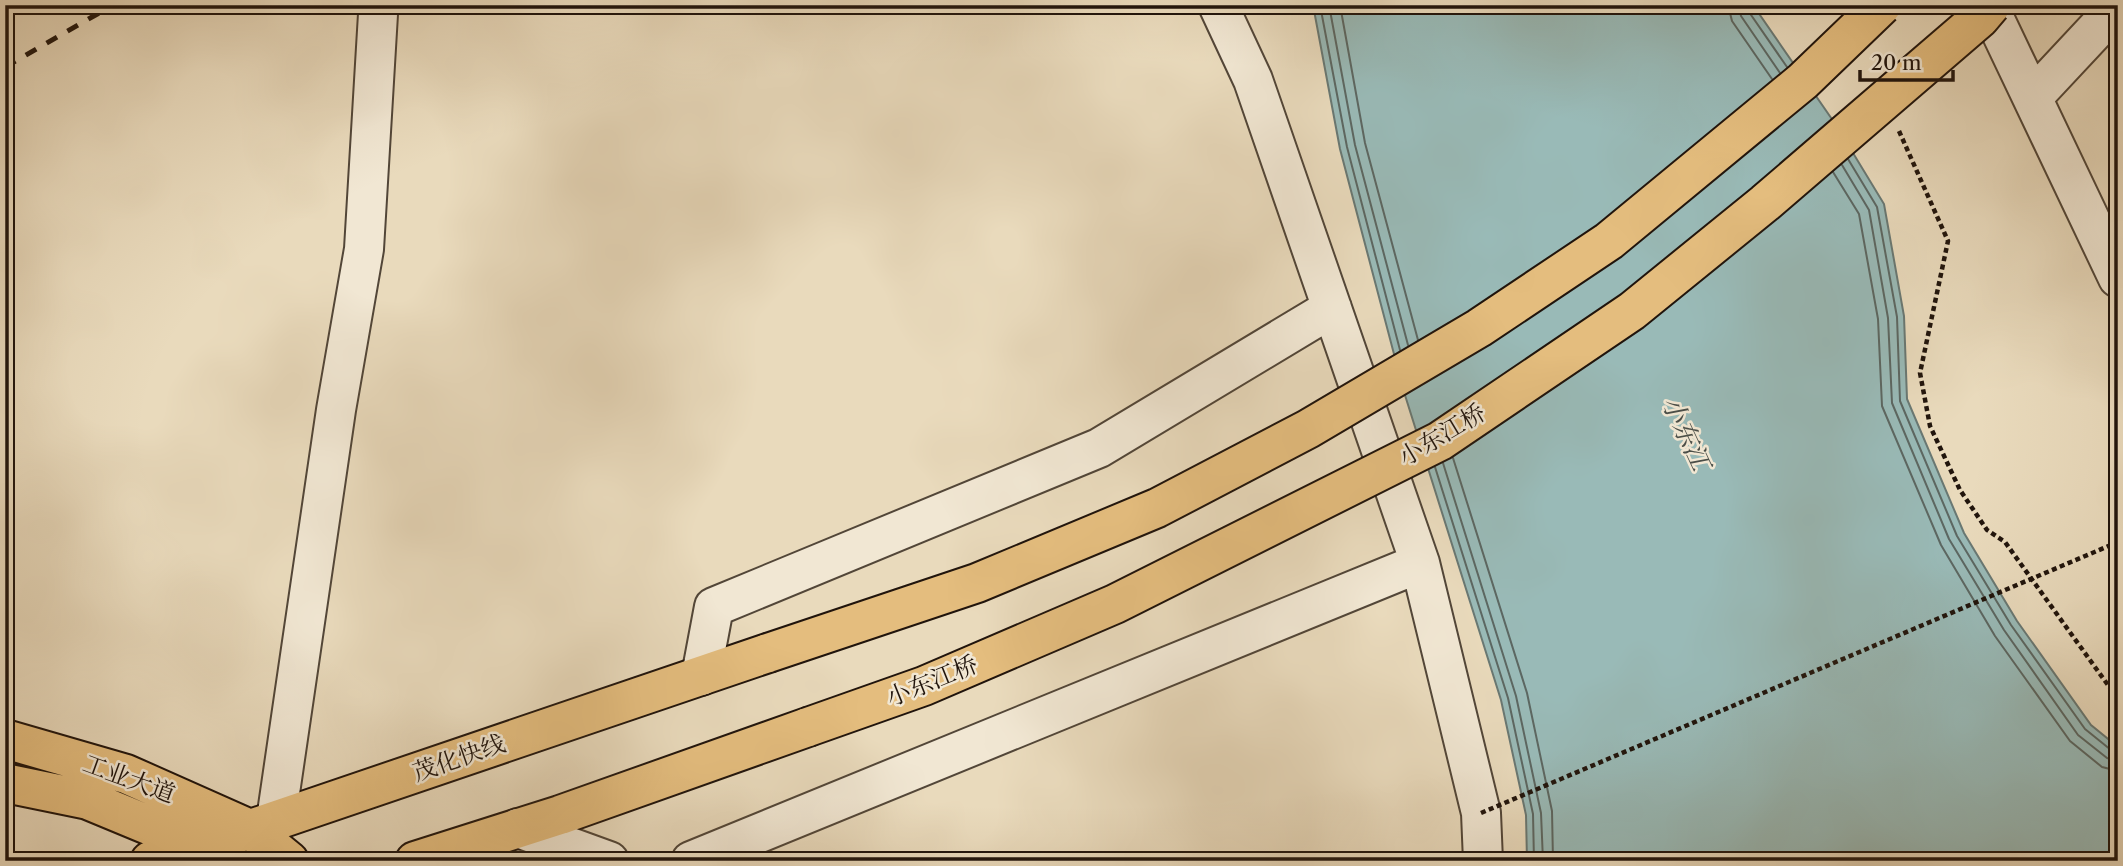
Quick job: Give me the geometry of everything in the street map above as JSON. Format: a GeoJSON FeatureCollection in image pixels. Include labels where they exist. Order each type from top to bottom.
{"type":"FeatureCollection","features":[{"type":"Feature","properties":{"kind":"main road","name":"茂化快线"},"geometry":{"type":"LineString","coordinates":[[150,861],[208,853],[263,825],[977,583],[1157,508],[1308,429],[1479,328],[1609,241],[1803,81],[1882,5]]}},
{"type":"Feature","properties":{"kind":"main road","name":"小东江桥"},"geometry":{"type":"LineString","coordinates":[[518,828],[924,686],[1115,604],[1440,441],[1632,311],[1765,204],[1980,18],[1990,5]]}},
{"type":"Feature","properties":{"kind":"main road","name":"工业大道"},"geometry":{"type":"LineString","coordinates":[[5,739],[126,774],[263,825],[289,861]]}},
{"type":"Feature","properties":{"kind":"main road","name":"工业大道"},"geometry":{"type":"LineString","coordinates":[[5,783],[88,800],[208,853]]}},
{"type":"Feature","properties":{"kind":"main road"},"geometry":{"type":"LineString","coordinates":[[415,861],[518,828]]}},
{"type":"Feature","properties":{"kind":"street"},"geometry":{"type":"LineString","coordinates":[[263,825],[364,249],[379,14],[377,5]]}},
{"type":"Feature","properties":{"kind":"street"},"geometry":{"type":"LineString","coordinates":[[1217,5],[1253,80],[1420,563],[1481,813],[1483,861]]}},
{"type":"Feature","properties":{"kind":"street"},"geometry":{"type":"LineString","coordinates":[[1990,5],[2118,278]]}},
{"type":"Feature","properties":{"kind":"street"},"geometry":{"type":"LineString","coordinates":[[2033,97],[2118,6]]}},
{"type":"Feature","properties":{"kind":"street"},"geometry":{"type":"LineString","coordinates":[[701,676],[714,607],[1099,448],[1332,308]]}},
{"type":"Feature","properties":{"kind":"street"},"geometry":{"type":"LineString","coordinates":[[691,861],[1420,563]]}},
{"type":"Feature","properties":{"kind":"street"},"geometry":{"type":"LineString","coordinates":[[518,828],[609,861]]}},
{"type":"Feature","properties":{"kind":"path"},"geometry":{"type":"LineString","coordinates":[[1898,129],[1948,241],[1920,373],[1930,426],[1960,490],[1987,530],[2006,542],[2118,699]]}},
{"type":"Feature","properties":{"kind":"path"},"geometry":{"type":"LineString","coordinates":[[1481,813],[2118,542]]}},
{"type":"Feature","properties":{"kind":"water","name":"小东江"},"geometry":{"type":"Polygon","coordinates":[[[1313,5],[1753,5],[1836,125],[1884,204],[1904,316],[1907,399],[1964,533],[2017,621],[2091,725],[2118,747],[2118,861],[1527,861],[1526,815],[1501,700],[1404,392],[1340,149],[1313,5]]]}},
{"type":"Feature","properties":{"kind":"railway"},"geometry":{"type":"LineString","coordinates":[[5,67],[113,5]]}}]}
